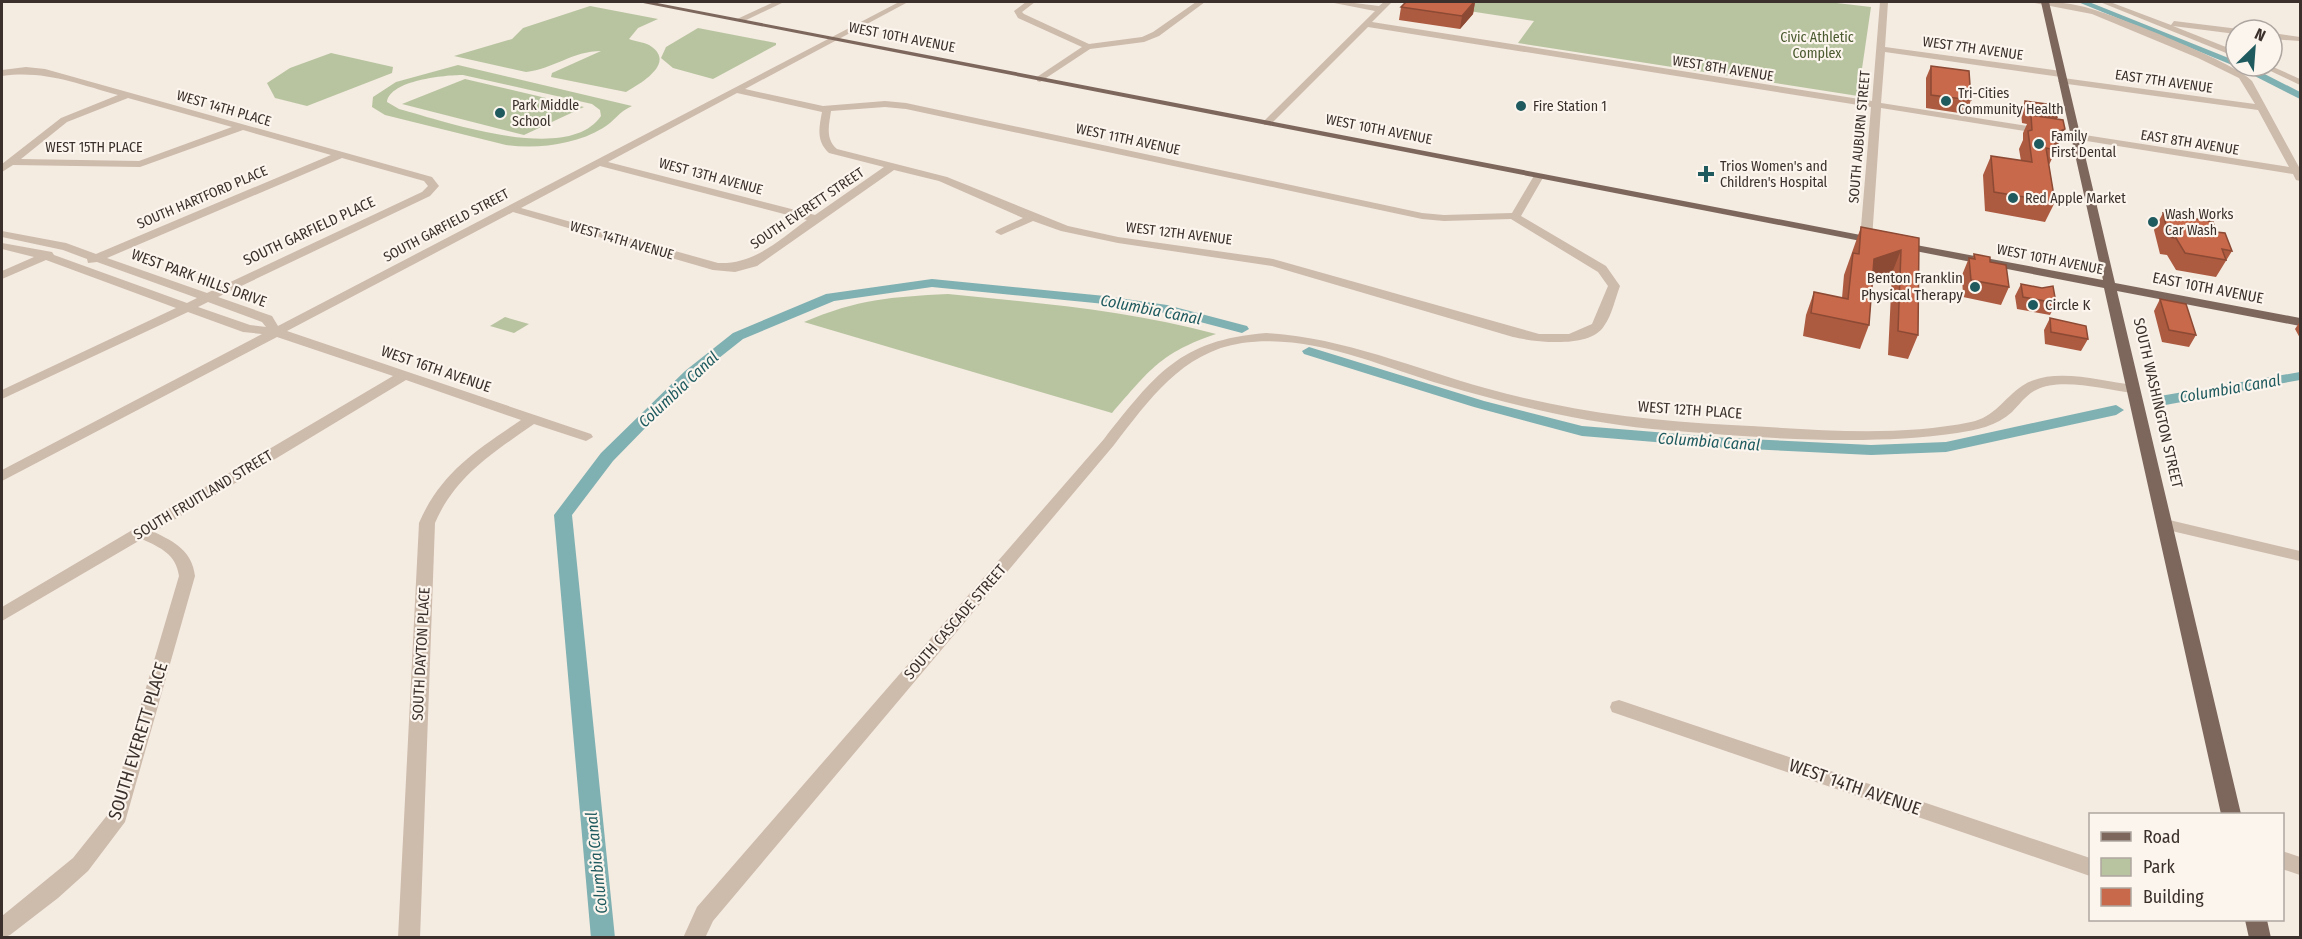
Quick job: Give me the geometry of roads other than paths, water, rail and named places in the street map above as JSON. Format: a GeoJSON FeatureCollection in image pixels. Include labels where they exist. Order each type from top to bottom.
{"type":"FeatureCollection","features":[{"type":"Feature","properties":{"kind":"main road","name":"WEST 10TH AVENUE"},"geometry":{"type":"LineString","coordinates":[[642,2],[2110,286]]}},
{"type":"Feature","properties":{"kind":"main road","name":"SOUTH WASHINGTON STREET"},"geometry":{"type":"LineString","coordinates":[[2045,2],[2231,813]]}},
{"type":"Feature","properties":{"kind":"main road","name":"EAST 10TH AVENUE"},"geometry":{"type":"LineString","coordinates":[[2110,286],[2301,322]]}},
{"type":"Feature","properties":{"kind":"street"},"geometry":{"type":"LineString","coordinates":[[739,20],[780,2]]}},
{"type":"Feature","properties":{"kind":"street","name":"SOUTH GARFIELD STREET"},"geometry":{"type":"LineString","coordinates":[[2,476],[904,2]]}},
{"type":"Feature","properties":{"kind":"street"},"geometry":{"type":"LineString","coordinates":[[1031,2],[1018,11],[1021,16],[1088,47]]}},
{"type":"Feature","properties":{"kind":"street"},"geometry":{"type":"LineString","coordinates":[[1040,79],[1088,47],[1151,37],[1201,2]]}},
{"type":"Feature","properties":{"kind":"street"},"geometry":{"type":"LineString","coordinates":[[1333,2],[1385,5]]}},
{"type":"Feature","properties":{"kind":"street","name":"SOUTH AUBURN STREET"},"geometry":{"type":"LineString","coordinates":[[1866,239],[1884,2]]}},
{"type":"Feature","properties":{"kind":"street"},"geometry":{"type":"LineString","coordinates":[[2034,2],[2045,2],[2094,12],[2222,65],[2247,81],[2299,174]]}},
{"type":"Feature","properties":{"kind":"street"},"geometry":{"type":"LineString","coordinates":[[2104,2],[2224,49]]}},
{"type":"Feature","properties":{"kind":"street"},"geometry":{"type":"LineString","coordinates":[[1267,123],[1385,5]]}},
{"type":"Feature","properties":{"kind":"street"},"geometry":{"type":"LineString","coordinates":[[2154,21],[2224,30]]}},
{"type":"Feature","properties":{"kind":"street","name":"WEST 8TH AVENUE"},"geometry":{"type":"LineString","coordinates":[[1366,24],[2076,138]]}},
{"type":"Feature","properties":{"kind":"street"},"geometry":{"type":"LineString","coordinates":[[2284,37],[2301,39]]}},
{"type":"Feature","properties":{"kind":"street","name":"WEST 7TH AVENUE"},"geometry":{"type":"LineString","coordinates":[[1881,49],[2062,77]]}},
{"type":"Feature","properties":{"kind":"street","name":"WEST 14TH PLACE"},"geometry":{"type":"LineString","coordinates":[[2,73],[40,70],[428,179],[434,186]]}},
{"type":"Feature","properties":{"kind":"street"},"geometry":{"type":"LineString","coordinates":[[2284,75],[2301,82]]}},
{"type":"Feature","properties":{"kind":"street","name":"EAST 7TH AVENUE"},"geometry":{"type":"LineString","coordinates":[[2062,77],[2262,108]]}},
{"type":"Feature","properties":{"kind":"street","name":"WEST 11TH AVENUE"},"geometry":{"type":"LineString","coordinates":[[735,90],[827,109],[899,105],[1422,216],[1444,218],[1515,216]]}},
{"type":"Feature","properties":{"kind":"street"},"geometry":{"type":"LineString","coordinates":[[2,169],[64,120],[128,95]]}},
{"type":"Feature","properties":{"kind":"street","name":"WEST 12TH AVENUE"},"geometry":{"type":"LineString","coordinates":[[827,109],[823,139],[826,146],[839,154],[943,179],[1031,218],[1100,237],[1273,263],[1518,334],[1545,339],[1571,338],[1592,331],[1603,320],[1614,291],[1611,280],[1602,269],[1520,222],[1515,216]]}},
{"type":"Feature","properties":{"kind":"street","name":"WEST 15TH PLACE"},"geometry":{"type":"LineString","coordinates":[[11,162],[140,164],[160,159],[243,128]]}},
{"type":"Feature","properties":{"kind":"street","name":"EAST 8TH AVENUE"},"geometry":{"type":"LineString","coordinates":[[2076,138],[2299,174]]}},
{"type":"Feature","properties":{"kind":"street","name":"SOUTH HARTFORD PLACE"},"geometry":{"type":"LineString","coordinates":[[76,267],[340,154]]}},
{"type":"Feature","properties":{"kind":"street","name":"WEST 13TH AVENUE"},"geometry":{"type":"LineString","coordinates":[[598,162],[816,219]]}},
{"type":"Feature","properties":{"kind":"street","name":"SOUTH EVERETT STREET"},"geometry":{"type":"LineString","coordinates":[[735,268],[753,263],[893,166]]}},
{"type":"Feature","properties":{"kind":"street"},"geometry":{"type":"LineString","coordinates":[[1515,216],[1539,176]]}},
{"type":"Feature","properties":{"kind":"street","name":"SOUTH GARFIELD PLACE"},"geometry":{"type":"LineString","coordinates":[[2,395],[426,194],[434,186]]}},
{"type":"Feature","properties":{"kind":"street","name":"WEST 14TH AVENUE"},"geometry":{"type":"LineString","coordinates":[[510,208],[717,267],[735,268]]}},
{"type":"Feature","properties":{"kind":"street"},"geometry":{"type":"LineString","coordinates":[[1001,232],[1031,218]]}},
{"type":"Feature","properties":{"kind":"street","name":"WEST PARK HILLS DRIVE"},"geometry":{"type":"LineString","coordinates":[[2,234],[67,247],[267,319],[276,332]]}},
{"type":"Feature","properties":{"kind":"street","name":"WEST PARK HILLS DRIVE"},"geometry":{"type":"LineString","coordinates":[[2,246],[45,256],[248,329],[276,332]]}},
{"type":"Feature","properties":{"kind":"street"},"geometry":{"type":"LineString","coordinates":[[2,275],[67,247]]}},
{"type":"Feature","properties":{"kind":"street","name":"WEST 16TH AVENUE"},"geometry":{"type":"LineString","coordinates":[[276,332],[586,437]]}},
{"type":"Feature","properties":{"kind":"street","name":"WEST 12TH PLACE"},"geometry":{"type":"LineString","coordinates":[[1241,339],[1278,337],[1316,343],[1532,405],[1592,418],[1691,428],[1865,435],[1906,434],[1953,429],[1989,421],[2006,410],[2023,392],[2039,384],[2066,382],[2133,389]]}},
{"type":"Feature","properties":{"kind":"street","name":"SOUTH CASCADE STREET"},"geometry":{"type":"LineString","coordinates":[[693,938],[705,914],[1109,442],[1162,375],[1189,354],[1241,339]]}},
{"type":"Feature","properties":{"kind":"street","name":"SOUTH FRUITLAND STREET"},"geometry":{"type":"LineString","coordinates":[[2,615],[405,375]]}},
{"type":"Feature","properties":{"kind":"street","name":"SOUTH DAYTON PLACE"},"geometry":{"type":"LineString","coordinates":[[409,938],[427,523],[439,495],[453,478],[470,462],[532,419]]}},
{"type":"Feature","properties":{"kind":"street"},"geometry":{"type":"LineString","coordinates":[[2165,524],[2301,555]]}},
{"type":"Feature","properties":{"kind":"street","name":"SOUTH EVERETT PLACE"},"geometry":{"type":"LineString","coordinates":[[2,928],[79,868],[106,837],[118,816],[186,576],[186,562],[181,555],[141,532]]}},
{"type":"Feature","properties":{"kind":"street","name":"WEST 14TH AVENUE"},"geometry":{"type":"LineString","coordinates":[[1619,707],[2089,866]]}},
{"type":"Feature","properties":{"kind":"street"},"geometry":{"type":"LineString","coordinates":[[2284,860],[2301,866]]}},
{"type":"Feature","properties":{"kind":"waterway","name":"Columbia Canal"},"geometry":{"type":"LineString","coordinates":[[2082,2],[2224,59]]}},
{"type":"Feature","properties":{"kind":"waterway","name":"Columbia Canal"},"geometry":{"type":"LineString","coordinates":[[2265,78],[2300,96]]}},
{"type":"Feature","properties":{"kind":"waterway","name":"Columbia Canal"},"geometry":{"type":"LineString","coordinates":[[603,938],[563,515],[607,457],[690,374],[738,336],[831,297],[932,283],[1105,300],[1167,309],[1242,329]]}},
{"type":"Feature","properties":{"kind":"waterway","name":"Columbia Canal"},"geometry":{"type":"LineString","coordinates":[[1309,351],[1479,404],[1582,431],[1728,443],[1871,450],[1946,447],[2116,410]]}},
{"type":"Feature","properties":{"kind":"waterway","name":"Columbia Canal"},"geometry":{"type":"LineString","coordinates":[[2160,401],[2300,376]]}},
{"type":"Feature","properties":{"kind":"place","name":"Tri-Cities Community Health"},"geometry":{"type":"Point","coordinates":[1946,101]}},
{"type":"Feature","properties":{"kind":"place","name":"Fire Station 1"},"geometry":{"type":"Point","coordinates":[1521,106]}},
{"type":"Feature","properties":{"kind":"place","name":"Park Middle School"},"geometry":{"type":"Point","coordinates":[500,113]}},
{"type":"Feature","properties":{"kind":"place","name":"Family First Dental"},"geometry":{"type":"Point","coordinates":[2039,144]}},
{"type":"Feature","properties":{"kind":"place","name":"Trios Women's and Children's Hospital"},"geometry":{"type":"Point","coordinates":[1706,174]}},
{"type":"Feature","properties":{"kind":"place","name":"Red Apple Market"},"geometry":{"type":"Point","coordinates":[2013,198]}},
{"type":"Feature","properties":{"kind":"place","name":"Wash Works Car Wash"},"geometry":{"type":"Point","coordinates":[2153,222]}},
{"type":"Feature","properties":{"kind":"place","name":"Benton Franklin Physical Therapy"},"geometry":{"type":"Point","coordinates":[1975,287]}},
{"type":"Feature","properties":{"kind":"place","name":"Circle K"},"geometry":{"type":"Point","coordinates":[2033,305]}},
{"type":"Feature","properties":{"kind":"park label","name":"Civic Athletic Complex"},"geometry":{"type":"Point","coordinates":[1817,46]}}]}
